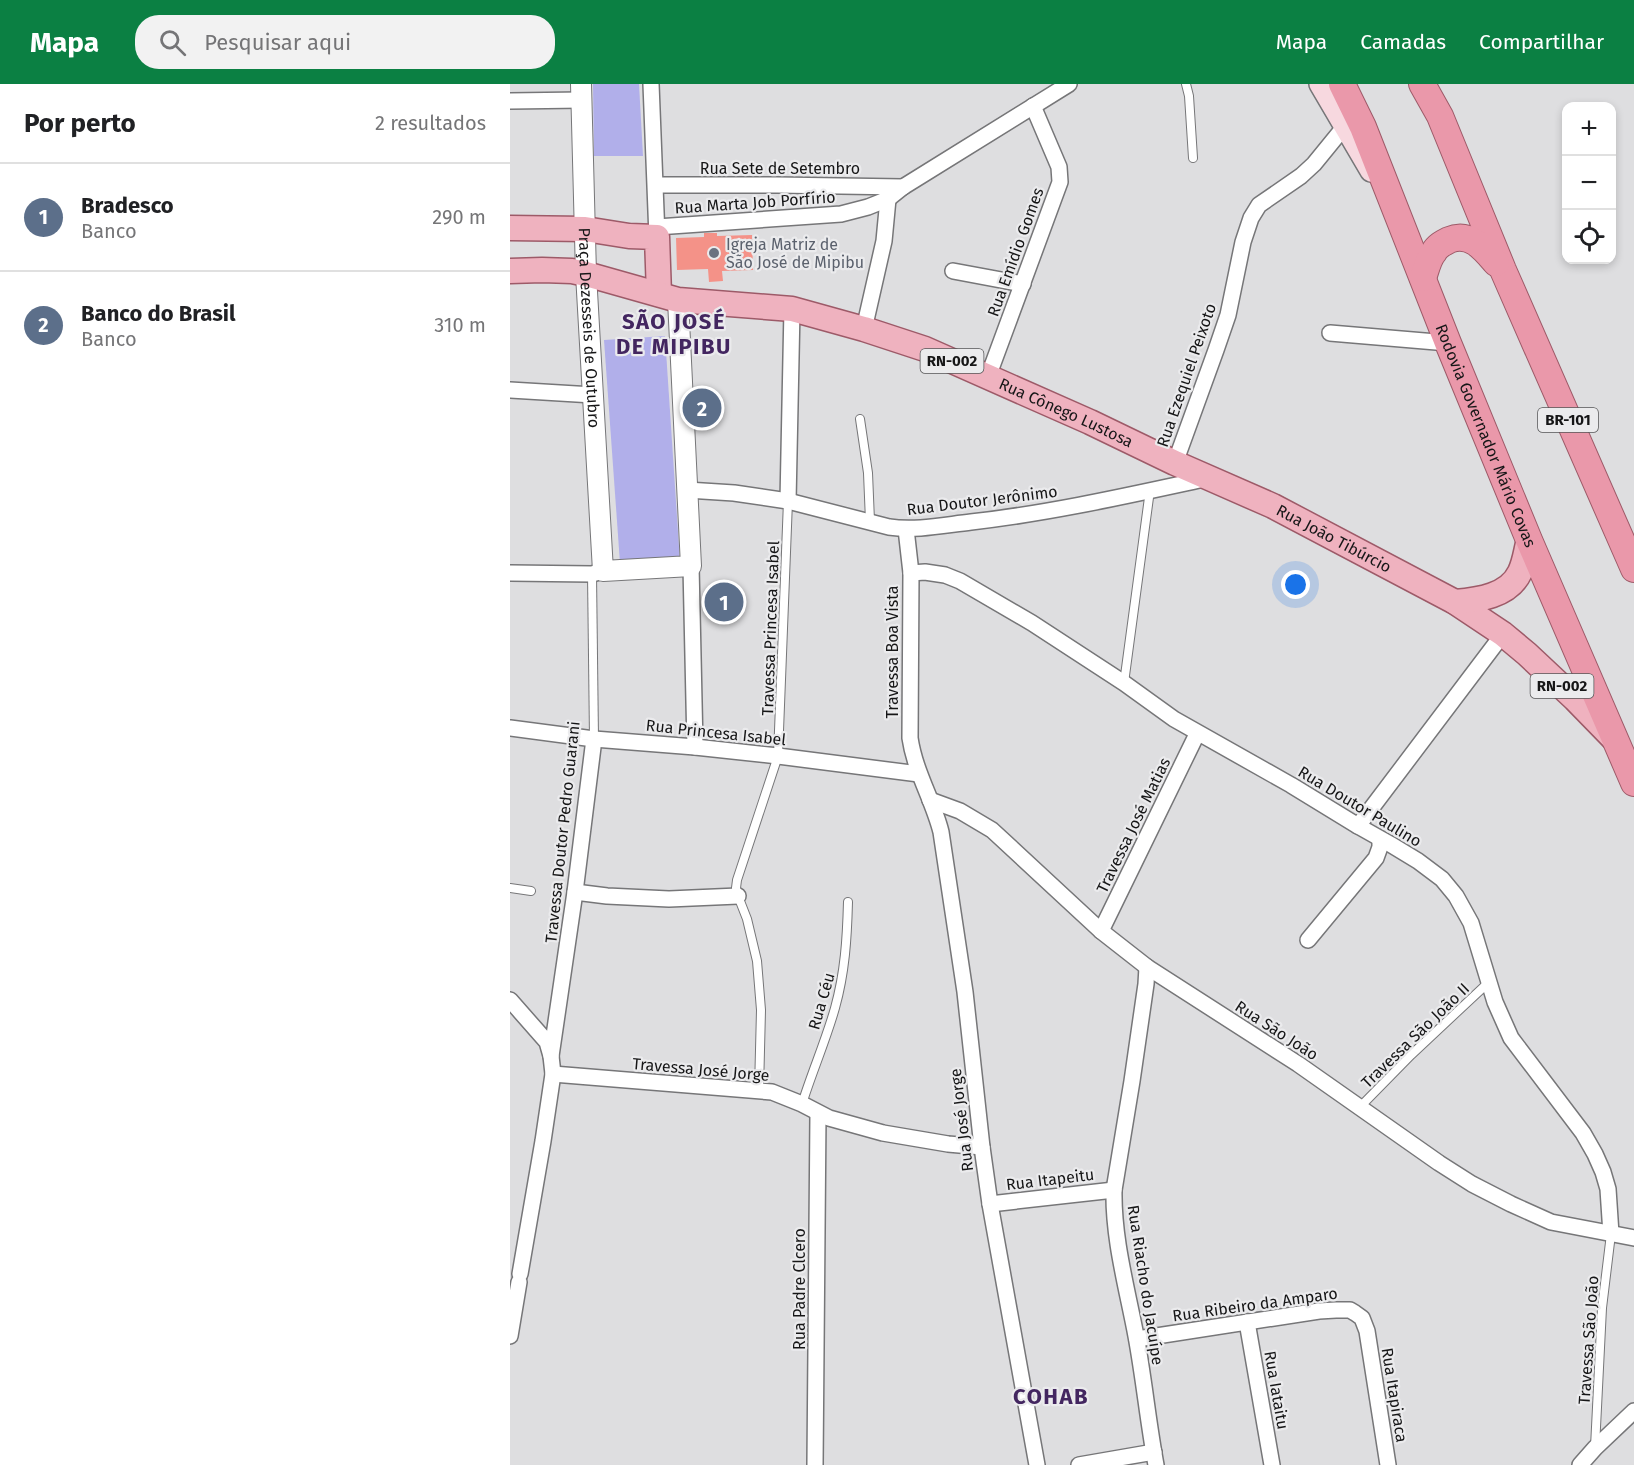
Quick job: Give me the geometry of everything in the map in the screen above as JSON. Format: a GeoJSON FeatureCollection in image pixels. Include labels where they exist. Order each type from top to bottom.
{"type":"FeatureCollection","features":[{"type":"Feature","properties":{"kind":"highway","name":"Rodovia Governador Mário Covas"},"geometry":{"type":"LineString","coordinates":[[1342,84],[1364,127],[1448,344],[1529,540],[1634,783]]}},
{"type":"Feature","properties":{"kind":"highway","name":"BR-101"},"geometry":{"type":"LineString","coordinates":[[1422,84],[1440,117],[1503,270],[1634,569]]}},
{"type":"Feature","properties":{"kind":"highway"},"geometry":{"type":"LineString","coordinates":[[1423,279],[1435,249],[1454,238],[1463,237],[1482,246],[1503,270]]}},
{"type":"Feature","properties":{"kind":"main road"},"geometry":{"type":"LineString","coordinates":[[1320,84],[1400,220]]}},
{"type":"Feature","properties":{"kind":"main road"},"geometry":{"type":"LineString","coordinates":[[510,228],[585,229],[628,236],[657,232],[668,297]]}},
{"type":"Feature","properties":{"kind":"main road","name":"RN-002"},"geometry":{"type":"LineString","coordinates":[[510,271],[586,274],[668,297]]}},
{"type":"Feature","properties":{"kind":"main road","name":"Rua Cônego Lustosa"},"geometry":{"type":"LineString","coordinates":[[668,297],[792,309],[925,349],[1210,478]]}},
{"type":"Feature","properties":{"kind":"main road","name":"Rua João Tibúrcio"},"geometry":{"type":"LineString","coordinates":[[1210,478],[1273,506],[1455,602],[1503,634],[1527,654],[1617,742]]}},
{"type":"Feature","properties":{"kind":"main road"},"geometry":{"type":"LineString","coordinates":[[1455,602],[1485,598],[1500,592],[1511,584],[1520,573],[1529,540]]}},
{"type":"Feature","properties":{"kind":"street"},"geometry":{"type":"LineString","coordinates":[[651,84],[657,232]]}},
{"type":"Feature","properties":{"kind":"street","name":"Rua Sete de Setembro"},"geometry":{"type":"LineString","coordinates":[[656,185],[887,192],[903,187],[1069,84]]}},
{"type":"Feature","properties":{"kind":"street"},"geometry":{"type":"LineString","coordinates":[[510,101],[582,92]]}},
{"type":"Feature","properties":{"kind":"street","name":"Praça Dezesseis de Outubro"},"geometry":{"type":"LineString","coordinates":[[582,92],[586,274],[593,395],[598,573]]}},
{"type":"Feature","properties":{"kind":"street","name":"Rua Emídio Gomes"},"geometry":{"type":"LineString","coordinates":[[988,377],[1060,182],[1059,167],[1033,106]]}},
{"type":"Feature","properties":{"kind":"street","name":"Rua Ezequiel Peixoto"},"geometry":{"type":"LineString","coordinates":[[1175,463],[1228,315],[1251,218],[1258,205],[1301,176],[1314,164],[1345,126]]}},
{"type":"Feature","properties":{"kind":"street"},"geometry":{"type":"LineString","coordinates":[[864,329],[884,241],[887,192]]}},
{"type":"Feature","properties":{"kind":"street","name":"Rua Marta Job Porfírio"},"geometry":{"type":"LineString","coordinates":[[657,232],[841,214],[868,207],[887,192]]}},
{"type":"Feature","properties":{"kind":"street"},"geometry":{"type":"LineString","coordinates":[[953,271],[1023,284]]}},
{"type":"Feature","properties":{"kind":"street"},"geometry":{"type":"LineString","coordinates":[[668,297],[687,490],[695,747]]}},
{"type":"Feature","properties":{"kind":"street"},"geometry":{"type":"LineString","coordinates":[[788,501],[792,309]]}},
{"type":"Feature","properties":{"kind":"street"},"geometry":{"type":"LineString","coordinates":[[1330,333],[1448,344]]}},
{"type":"Feature","properties":{"kind":"street"},"geometry":{"type":"LineString","coordinates":[[510,390],[593,395]]}},
{"type":"Feature","properties":{"kind":"street","name":"Rua Doutor Jerônimo"},"geometry":{"type":"LineString","coordinates":[[687,490],[734,493],[788,501],[889,527],[906,529],[1002,519],[1050,511],[1210,478]]}},
{"type":"Feature","properties":{"kind":"street","name":"Travessa Boa Vista"},"geometry":{"type":"LineString","coordinates":[[906,529],[911,573],[910,738],[919,774]]}},
{"type":"Feature","properties":{"kind":"street"},"geometry":{"type":"LineString","coordinates":[[510,573],[598,573],[691,566]]}},
{"type":"Feature","properties":{"kind":"street","name":"Rua Doutor Paulino"},"geometry":{"type":"LineString","coordinates":[[911,573],[945,575],[960,581],[1032,623],[1197,734],[1291,785],[1419,861],[1442,879],[1456,896],[1471,923],[1495,1002],[1511,1038],[1583,1133],[1595,1154],[1608,1189],[1611,1234]]}},
{"type":"Feature","properties":{"kind":"street"},"geometry":{"type":"LineString","coordinates":[[1358,826],[1503,634]]}},
{"type":"Feature","properties":{"kind":"street","name":"Rua Princesa Isabel"},"geometry":{"type":"LineString","coordinates":[[510,728],[594,739],[778,756],[919,774]]}},
{"type":"Feature","properties":{"kind":"street","name":"Travessa José Matias"},"geometry":{"type":"LineString","coordinates":[[1101,931],[1197,734]]}},
{"type":"Feature","properties":{"kind":"street","name":"Travessa Doutor Pedro Guarani"},"geometry":{"type":"LineString","coordinates":[[551,1056],[594,739]]}},
{"type":"Feature","properties":{"kind":"street","name":"Rua José Jorge"},"geometry":{"type":"LineString","coordinates":[[919,774],[938,817],[941,832],[965,992],[990,1204],[1037,1465]]}},
{"type":"Feature","properties":{"kind":"street","name":"Rua São João"},"geometry":{"type":"LineString","coordinates":[[930,800],[960,811],[992,830],[1101,931],[1147,968],[1298,1064],[1438,1163],[1472,1184],[1551,1222],[1634,1238]]}},
{"type":"Feature","properties":{"kind":"street"},"geometry":{"type":"LineString","coordinates":[[1308,940],[1376,858],[1380,848],[1380,839]]}},
{"type":"Feature","properties":{"kind":"street"},"geometry":{"type":"LineString","coordinates":[[575,892],[669,899],[738,896]]}},
{"type":"Feature","properties":{"kind":"street","name":"Rua Riacho do Jacuípe"},"geometry":{"type":"LineString","coordinates":[[1147,968],[1114,1190],[1115,1229],[1137,1339],[1155,1459]]}},
{"type":"Feature","properties":{"kind":"street"},"geometry":{"type":"LineString","coordinates":[[510,999],[547,1042],[553,1074],[510,1336]]}},
{"type":"Feature","properties":{"kind":"street","name":"Travessa José Jorge"},"geometry":{"type":"LineString","coordinates":[[553,1074],[772,1092],[829,1118],[896,1137],[982,1147]]}},
{"type":"Feature","properties":{"kind":"street","name":"Rua Padre Clcero"},"geometry":{"type":"LineString","coordinates":[[815,1465],[818,1114]]}},
{"type":"Feature","properties":{"kind":"street","name":"Rua Itapeitu"},"geometry":{"type":"LineString","coordinates":[[990,1204],[1114,1190]]}},
{"type":"Feature","properties":{"kind":"street"},"geometry":{"type":"LineString","coordinates":[[510,1258],[518,1267],[517,1284]]}},
{"type":"Feature","properties":{"kind":"street","name":"Rua Ribeiro da Amparo"},"geometry":{"type":"LineString","coordinates":[[1137,1339],[1319,1311],[1350,1310],[1362,1318],[1367,1332]]}},
{"type":"Feature","properties":{"kind":"street","name":"Rua Iataitu"},"geometry":{"type":"LineString","coordinates":[[1247,1322],[1272,1465]]}},
{"type":"Feature","properties":{"kind":"street","name":"Rua Itapiraca"},"geometry":{"type":"LineString","coordinates":[[1367,1332],[1388,1465]]}},
{"type":"Feature","properties":{"kind":"street"},"geometry":{"type":"LineString","coordinates":[[1580,1465],[1594,1448],[1634,1412]]}},
{"type":"Feature","properties":{"kind":"street"},"geometry":{"type":"LineString","coordinates":[[1080,1465],[1155,1459]]}},
{"type":"Feature","properties":{"kind":"lane"},"geometry":{"type":"LineString","coordinates":[[1186,84],[1189,96],[1193,158]]}},
{"type":"Feature","properties":{"kind":"lane"},"geometry":{"type":"LineString","coordinates":[[860,419],[868,473],[870,521]]}},
{"type":"Feature","properties":{"kind":"lane"},"geometry":{"type":"LineString","coordinates":[[1124,683],[1150,490]]}},
{"type":"Feature","properties":{"kind":"lane","name":"Travessa Princesa Isabel"},"geometry":{"type":"LineString","coordinates":[[738,896],[737,880],[778,756],[788,501]]}},
{"type":"Feature","properties":{"kind":"lane","name":"Travessa Doutor Pedro Guarani"},"geometry":{"type":"LineString","coordinates":[[594,739],[598,573]]}},
{"type":"Feature","properties":{"kind":"lane"},"geometry":{"type":"LineString","coordinates":[[510,888],[531,891]]}},
{"type":"Feature","properties":{"kind":"lane"},"geometry":{"type":"LineString","coordinates":[[738,896],[747,919],[756,962],[760,1010],[759,1090]]}},
{"type":"Feature","properties":{"kind":"lane","name":"Rua Céu"},"geometry":{"type":"LineString","coordinates":[[802,1104],[840,988],[846,959],[848,902]]}},
{"type":"Feature","properties":{"kind":"lane","name":"Travessa São João II"},"geometry":{"type":"LineString","coordinates":[[1359,1107],[1489,982]]}},
{"type":"Feature","properties":{"kind":"lane","name":"Travessa São João"},"geometry":{"type":"LineString","coordinates":[[1594,1448],[1602,1308],[1611,1234]]}},
{"type":"Feature","properties":{"kind":"shaded area"},"geometry":{"type":"Polygon","coordinates":[[[593,84],[639,84],[643,156],[594,156],[593,84]]]}},
{"type":"Feature","properties":{"kind":"shaded area"},"geometry":{"type":"Polygon","coordinates":[[[665,336],[680,562],[620,563],[604,340],[665,336]]]}},
{"type":"Feature","properties":{"kind":"building","name":"Igreja Matriz de São José de Mipibu"},"geometry":{"type":"Polygon","coordinates":[[[704,233],[717,233],[717,236],[752,235],[753,270],[722,271],[723,281],[709,282],[708,269],[677,270],[676,238],[704,237],[704,233]]]}},
{"type":"Feature","properties":{"kind":"place","name":"Igreja Matriz de São José de Mipibu"},"geometry":{"type":"Point","coordinates":[714,253]}},
{"type":"Feature","properties":{"kind":"place","name":"Banco do Brasil"},"geometry":{"type":"Point","coordinates":[702,408]}},
{"type":"Feature","properties":{"kind":"place","name":"Bradesco"},"geometry":{"type":"Point","coordinates":[724,602]}},
{"type":"Feature","properties":{"kind":"district","name":"SÃO JOSÉ DE MIPIBU"},"geometry":{"type":"Point","coordinates":[674,334]}},
{"type":"Feature","properties":{"kind":"district","name":"COHAB"},"geometry":{"type":"Point","coordinates":[1051,1396]}}]}
